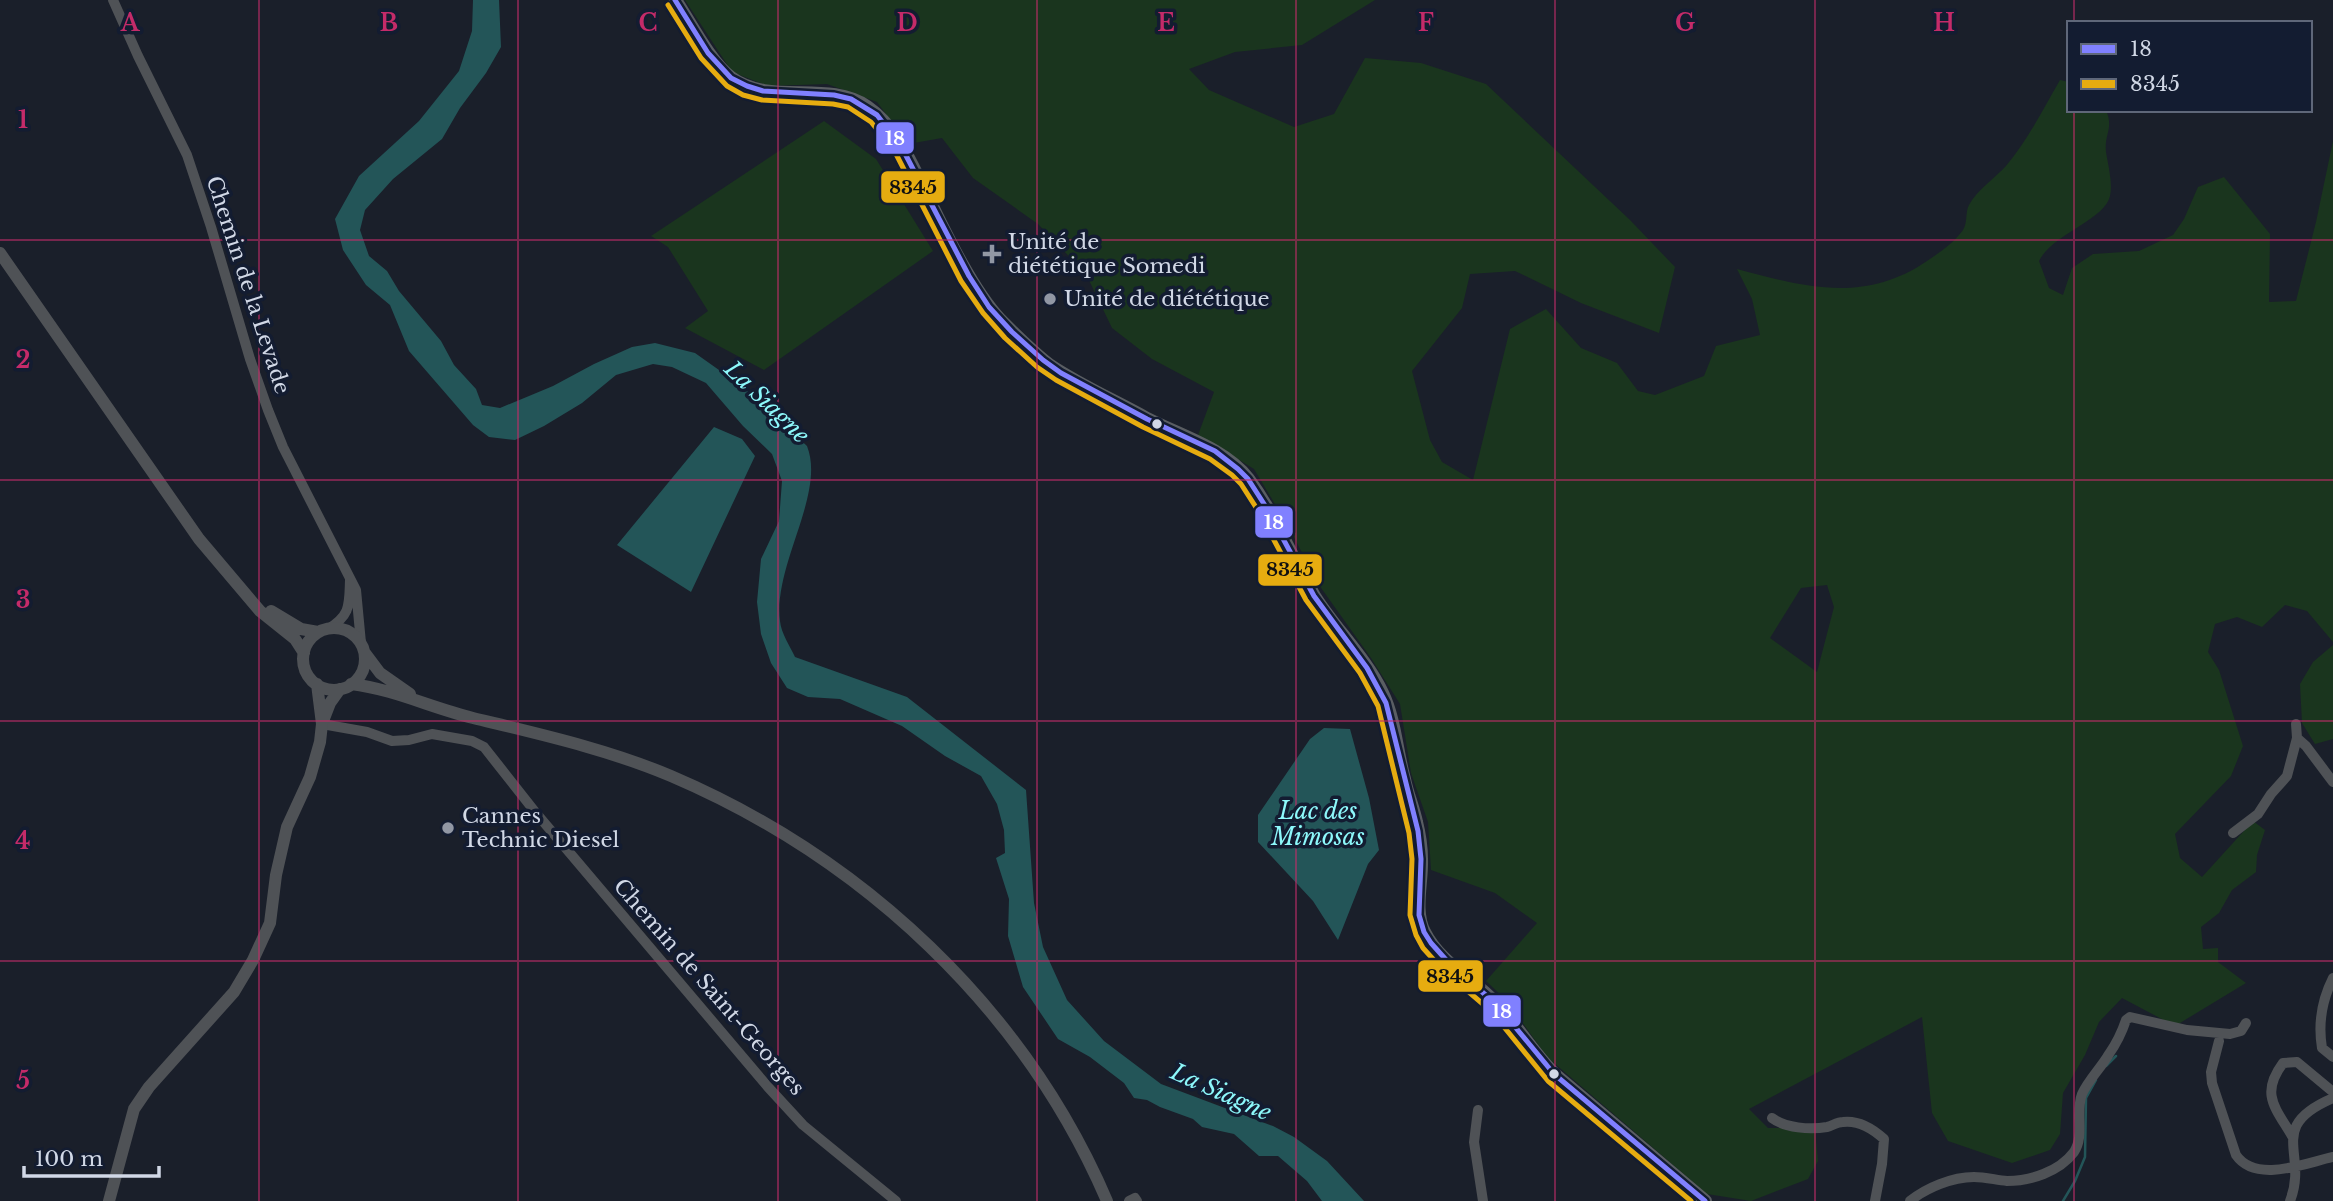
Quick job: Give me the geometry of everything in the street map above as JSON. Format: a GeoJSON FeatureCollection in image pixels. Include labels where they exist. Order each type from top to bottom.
{"type":"FeatureCollection","features":[{"type":"Feature","properties":{"kind":"main road"},"geometry":{"type":"LineString","coordinates":[[675,0],[720,67],[737,82],[767,92],[820,93],[850,98],[877,115],[896,136],[907,154],[963,265],[998,317],[1046,363],[1070,378],[1208,448],[1247,478],[1268,510],[1315,597],[1380,689],[1390,712],[1403,778],[1417,824],[1421,858],[1419,905],[1422,928],[1438,955],[1470,978],[1497,1004],[1534,1054],[1554,1074],[1705,1201]]}},
{"type":"Feature","properties":{"kind":"street","name":"Chemin de la Levade"},"geometry":{"type":"LineString","coordinates":[[113,0],[187,155],[250,359],[272,420],[356,590],[363,648]]}},
{"type":"Feature","properties":{"kind":"street"},"geometry":{"type":"LineString","coordinates":[[0,253],[199,539],[260,611],[295,639],[304,653]]}},
{"type":"Feature","properties":{"kind":"street"},"geometry":{"type":"LineString","coordinates":[[350,580],[346,615],[307,644],[304,653],[306,670],[317,684],[326,688],[374,687],[429,705],[585,746],[669,775],[757,818],[832,865],[901,920],[961,978],[1010,1036],[1055,1102],[1107,1201]]}},
{"type":"Feature","properties":{"kind":"street"},"geometry":{"type":"LineString","coordinates":[[245,593],[301,629],[346,630],[363,648],[380,673],[402,690],[429,705]]}},
{"type":"Feature","properties":{"kind":"street"},"geometry":{"type":"LineString","coordinates":[[109,1201],[134,1109],[141,1097],[234,992],[270,923],[276,875],[287,827],[310,777],[318,753],[322,724],[330,703],[362,672],[363,648]]}},
{"type":"Feature","properties":{"kind":"street"},"geometry":{"type":"LineString","coordinates":[[317,684],[322,724]]}},
{"type":"Feature","properties":{"kind":"street","name":"Chemin de Saint-Georges"},"geometry":{"type":"LineString","coordinates":[[322,724],[356,730],[392,741],[410,740],[432,734],[472,741],[484,747],[545,824],[768,1087],[803,1125],[897,1201]]}},
{"type":"Feature","properties":{"kind":"street"},"geometry":{"type":"LineString","coordinates":[[2233,833],[2258,814],[2287,776],[2297,738],[2295,724]]}},
{"type":"Feature","properties":{"kind":"street"},"geometry":{"type":"LineString","coordinates":[[2297,738],[2333,782]]}},
{"type":"Feature","properties":{"kind":"street"},"geometry":{"type":"LineString","coordinates":[[2333,978],[2326,993],[2320,1034],[2322,1048],[2333,1057]]}},
{"type":"Feature","properties":{"kind":"street"},"geometry":{"type":"LineString","coordinates":[[1910,1201],[1922,1191],[1972,1177],[2006,1181],[2026,1180],[2056,1168],[2075,1151],[2079,1139],[2079,1108],[2087,1083],[2109,1055],[2130,1017],[2187,1030],[2230,1034],[2241,1031],[2246,1023]]}},
{"type":"Feature","properties":{"kind":"street"},"geometry":{"type":"LineString","coordinates":[[2219,1041],[2211,1072],[2212,1083],[2236,1155],[2241,1162],[2250,1168],[2277,1170],[2303,1167],[2333,1157]]}},
{"type":"Feature","properties":{"kind":"street"},"geometry":{"type":"LineString","coordinates":[[2290,1201],[2296,1177],[2292,1136],[2271,1100],[2273,1076],[2283,1063],[2297,1062],[2333,1092]]}},
{"type":"Feature","properties":{"kind":"street"},"geometry":{"type":"LineString","coordinates":[[2292,1136],[2297,1123],[2313,1107],[2333,1098]]}},
{"type":"Feature","properties":{"kind":"street"},"geometry":{"type":"LineString","coordinates":[[1478,1110],[1474,1142],[1482,1201]]}},
{"type":"Feature","properties":{"kind":"street"},"geometry":{"type":"LineString","coordinates":[[1772,1118],[1781,1125],[1826,1127],[1842,1122],[1857,1123],[1874,1130],[1884,1139],[1875,1201]]}},
{"type":"Feature","properties":{"kind":"street"},"geometry":{"type":"LineString","coordinates":[[1129,1201],[1135,1198],[1137,1201]]}},
{"type":"Feature","properties":{"kind":"shaded area"},"geometry":{"type":"Polygon","coordinates":[[[685,0],[1375,0],[1302,45],[1235,52],[1189,69],[1209,90],[1294,127],[1334,114],[1365,58],[1421,63],[1486,84],[1630,220],[1675,267],[1659,333],[1581,303],[1515,271],[1470,274],[1462,308],[1412,371],[1430,440],[1442,462],[1473,480],[1510,329],[1546,309],[1581,348],[1617,363],[1638,391],[1655,395],[1704,376],[1716,346],[1760,335],[1752,299],[1737,269],[1810,286],[1834,288],[1880,283],[1927,261],[1951,244],[1963,230],[1972,200],[2014,156],[2060,80],[2067,82],[2067,112],[2106,112],[2109,127],[2106,152],[2111,185],[2106,205],[2055,243],[2039,261],[2049,288],[2063,295],[2072,268],[2093,254],[2139,251],[2173,235],[2184,219],[2198,187],[2224,177],[2270,234],[2269,302],[2296,301],[2333,141],[2333,642],[2307,611],[2285,605],[2262,627],[2237,617],[2215,624],[2208,652],[2219,670],[2243,746],[2231,776],[2175,834],[2180,858],[2202,877],[2253,821],[2265,830],[2257,855],[2256,872],[2232,890],[2219,913],[2201,927],[2203,949],[2218,948],[2218,962],[2246,983],[2175,1026],[2122,998],[2099,1022],[2085,1055],[2063,1093],[2060,1134],[2050,1150],[2012,1163],[1948,1141],[1932,1113],[1922,1017],[1749,1109],[1768,1128],[1815,1128],[1818,1161],[1808,1179],[1751,1201],[1707,1194],[1547,1057],[1507,1001],[1486,981],[1537,923],[1495,893],[1431,870],[1428,822],[1411,773],[1400,704],[1319,585],[1254,469],[1198,435],[1214,392],[1152,359],[1112,328],[1086,274],[1038,224],[973,178],[942,138],[908,144],[877,102],[827,84],[768,86],[732,72],[685,0]],[[1827,585],[1801,588],[1770,638],[1817,672],[1834,607],[1827,585]]]}},
{"type":"Feature","properties":{"kind":"shaded area"},"geometry":{"type":"Polygon","coordinates":[[[824,121],[876,159],[933,251],[764,370],[685,328],[708,311],[668,247],[651,236],[824,121]]]}},
{"type":"Feature","properties":{"kind":"shaded area"},"geometry":{"type":"Polygon","coordinates":[[[2333,645],[2333,739],[2315,744],[2302,723],[2300,684],[2313,662],[2333,645]]]}},
{"type":"Feature","properties":{"kind":"water"},"geometry":{"type":"Polygon","coordinates":[[[473,0],[499,0],[501,47],[442,139],[393,179],[365,210],[360,230],[369,256],[387,271],[399,291],[441,341],[454,365],[476,389],[482,405],[500,408],[553,386],[632,347],[655,343],[695,353],[743,387],[807,446],[811,465],[810,486],[780,599],[781,626],[795,657],[907,697],[1026,790],[1034,903],[1043,947],[1067,1000],[1104,1041],[1161,1084],[1273,1126],[1294,1137],[1327,1161],[1364,1201],[1322,1201],[1307,1181],[1278,1156],[1259,1156],[1234,1134],[1202,1127],[1193,1119],[1147,1100],[1134,1098],[1124,1083],[1090,1057],[1058,1039],[1023,987],[1008,936],[1009,899],[996,858],[1005,853],[1004,830],[997,804],[981,776],[945,756],[902,726],[840,699],[808,697],[787,688],[771,663],[761,634],[757,602],[761,559],[779,521],[782,481],[772,454],[743,426],[706,383],[672,367],[653,364],[616,375],[582,403],[515,440],[489,437],[473,425],[409,351],[390,305],[366,285],[343,250],[335,219],[359,176],[419,121],[459,71],[472,31],[473,0]]]}},
{"type":"Feature","properties":{"kind":"water"},"geometry":{"type":"Polygon","coordinates":[[[714,427],[742,439],[755,456],[691,592],[617,545],[714,427]]]}},
{"type":"Feature","properties":{"kind":"water","name":"Lac des Mimosas"},"geometry":{"type":"Polygon","coordinates":[[[1324,728],[1350,729],[1369,798],[1379,850],[1368,864],[1338,940],[1313,901],[1258,842],[1258,815],[1310,739],[1324,728]]]}},
{"type":"Feature","properties":{"kind":"waterway"},"geometry":{"type":"LineString","coordinates":[[2106,1066],[2116,1056]]}},
{"type":"Feature","properties":{"kind":"waterway"},"geometry":{"type":"LineString","coordinates":[[2063,1201],[2085,1157],[2086,1098],[2096,1080]]}},
{"type":"Feature","properties":{"kind":"transit line","name":"18"},"geometry":{"type":"LineString","coordinates":[[675,0],[708,53],[731,78],[763,91],[834,95],[851,99],[877,115],[901,146],[969,276],[989,307],[1012,332],[1061,373],[1147,419],[1215,451],[1248,479],[1314,596],[1367,668],[1386,703],[1418,831],[1421,859],[1419,915],[1424,932],[1448,962],[1497,1005],[1554,1074],[1705,1201]]}},
{"type":"Feature","properties":{"kind":"transit line","name":"8345"},"geometry":{"type":"LineString","coordinates":[[668,5],[701,58],[727,86],[743,95],[762,100],[848,107],[871,122],[894,150],[961,281],[983,313],[1005,338],[1037,367],[1143,427],[1210,459],[1241,484],[1306,600],[1360,673],[1378,706],[1409,833],[1412,859],[1410,915],[1423,948],[1442,969],[1491,1011],[1548,1081],[1691,1201]]}},
{"type":"Feature","properties":{"kind":"place","name":"Unité de diététique Somedi"},"geometry":{"type":"Point","coordinates":[992,254]}},
{"type":"Feature","properties":{"kind":"place","name":"Unité de diététique"},"geometry":{"type":"Point","coordinates":[1050,299]}},
{"type":"Feature","properties":{"kind":"place","name":"Cannes Technic Diesel"},"geometry":{"type":"Point","coordinates":[448,828]}},
{"type":"Feature","properties":{"kind":"water label","name":"La Siagne"},"geometry":{"type":"Point","coordinates":[767,402]}},
{"type":"Feature","properties":{"kind":"water label","name":"La Siagne"},"geometry":{"type":"Point","coordinates":[1221,1092]}}]}
